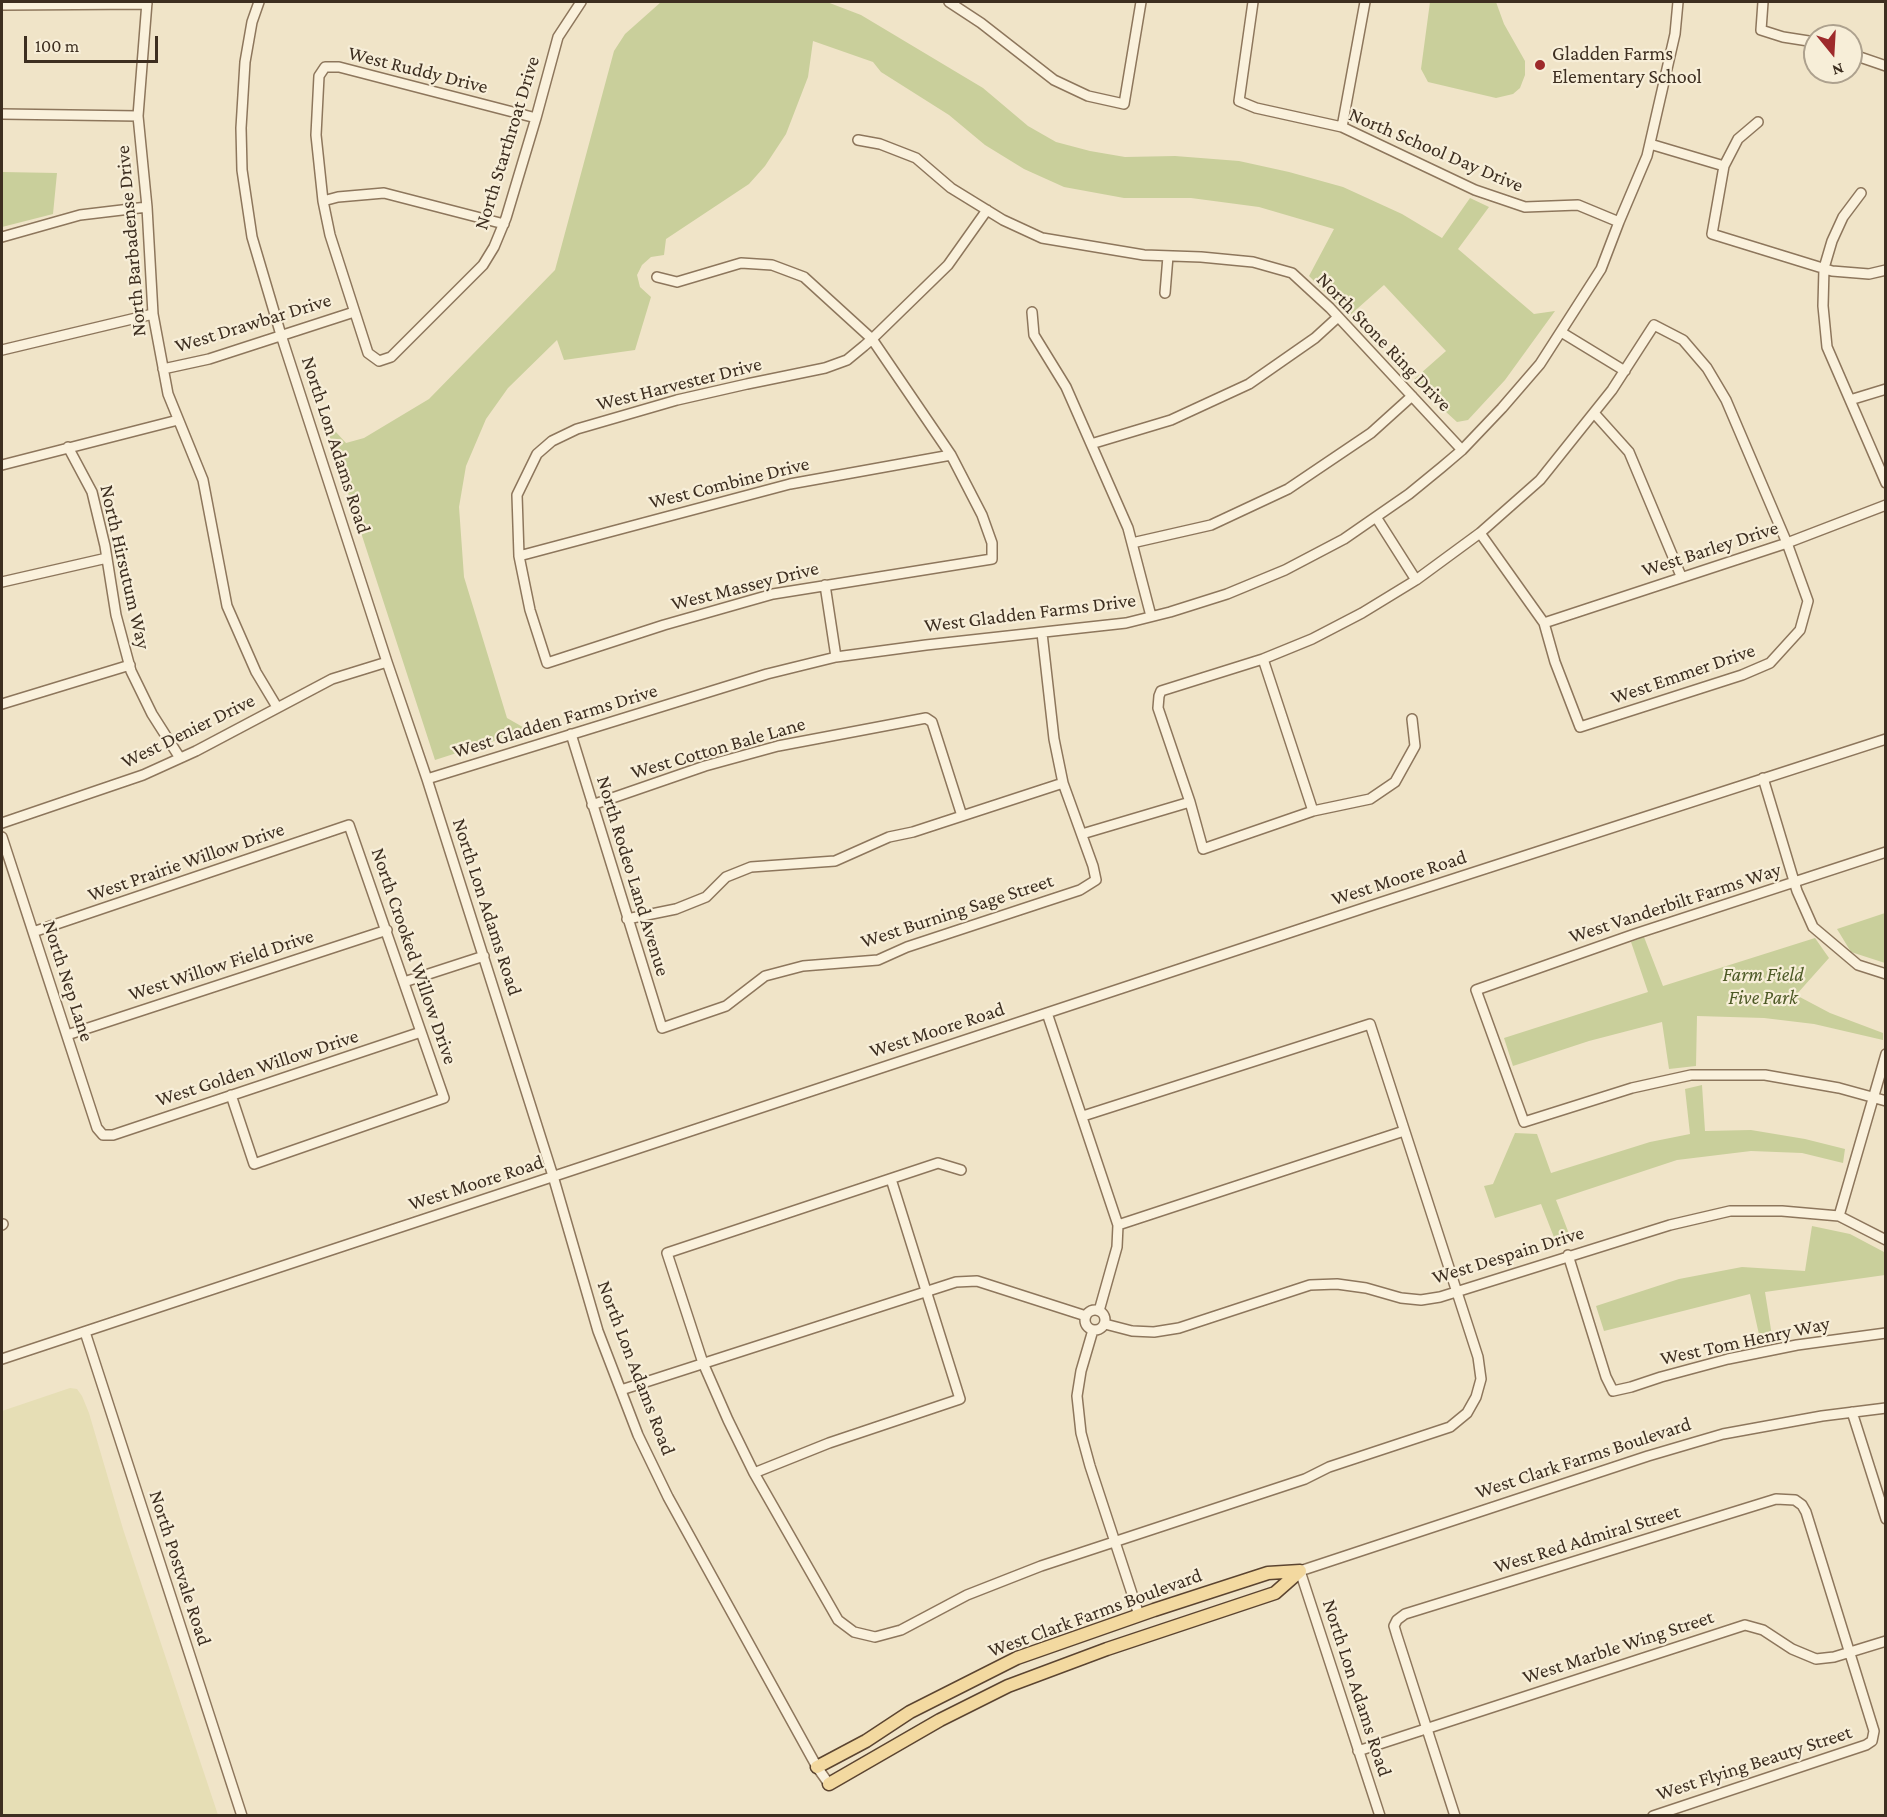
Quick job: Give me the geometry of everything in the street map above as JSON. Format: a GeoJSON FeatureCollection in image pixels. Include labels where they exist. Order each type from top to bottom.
{"type":"FeatureCollection","features":[{"type":"Feature","properties":{"kind":"main road","name":"West Clark Farms Boulevard"},"geometry":{"type":"LineString","coordinates":[[817,1767],[866,1741],[910,1712],[1017,1658],[1268,1573],[1300,1571]]}},
{"type":"Feature","properties":{"kind":"main road","name":"West Clark Farms Boulevard"},"geometry":{"type":"LineString","coordinates":[[829,1784],[940,1720],[1008,1686],[1107,1649],[1275,1593],[1300,1571]]}},
{"type":"Feature","properties":{"kind":"street","name":"North Lon Adams Road"},"geometry":{"type":"LineString","coordinates":[[259,2],[252,22],[245,62],[241,128],[242,170],[252,237],[281,335],[484,956],[553,1176],[598,1331],[638,1435],[668,1497],[817,1767],[829,1784]]}},
{"type":"Feature","properties":{"kind":"street"},"geometry":{"type":"LineString","coordinates":[[949,2],[981,23],[1054,80],[1088,96],[1124,104],[1141,2]]}},
{"type":"Feature","properties":{"kind":"street","name":"North School Day Drive"},"geometry":{"type":"LineString","coordinates":[[1253,2],[1239,101],[1256,108],[1342,127],[1475,190],[1525,207],[1578,205],[1619,222]]}},
{"type":"Feature","properties":{"kind":"street"},"geometry":{"type":"LineString","coordinates":[[1342,127],[1365,2]]}},
{"type":"Feature","properties":{"kind":"street","name":"West Gladden Farms Drive"},"geometry":{"type":"LineString","coordinates":[[427,779],[767,674],[836,657],[1126,623],[1227,594],[1285,570],[1344,538],[1409,494],[1462,450],[1540,364],[1601,269],[1647,156],[1675,34],[1678,2]]}},
{"type":"Feature","properties":{"kind":"street"},"geometry":{"type":"LineString","coordinates":[[1763,2],[1761,30],[1803,40]]}},
{"type":"Feature","properties":{"kind":"street"},"geometry":{"type":"LineString","coordinates":[[2,5],[147,3]]}},
{"type":"Feature","properties":{"kind":"street","name":"North Barbadense Drive"},"geometry":{"type":"LineString","coordinates":[[147,3],[138,116],[147,207],[153,314],[163,369],[168,394],[203,480],[227,606],[256,672],[277,707]]}},
{"type":"Feature","properties":{"kind":"street","name":"North Starthroat Drive"},"geometry":{"type":"LineString","coordinates":[[354,312],[368,353],[379,361],[391,357],[483,265],[504,224],[558,37],[575,4]]}},
{"type":"Feature","properties":{"kind":"street"},"geometry":{"type":"LineString","coordinates":[[1863,58],[1886,66]]}},
{"type":"Feature","properties":{"kind":"street","name":"West Ruddy Drive"},"geometry":{"type":"LineString","coordinates":[[323,201],[316,135],[319,76],[325,68],[339,68],[536,118]]}},
{"type":"Feature","properties":{"kind":"street"},"geometry":{"type":"LineString","coordinates":[[2,114],[138,116]]}},
{"type":"Feature","properties":{"kind":"street"},"geometry":{"type":"LineString","coordinates":[[1758,122],[1738,139],[1724,166],[1712,234],[1832,271],[1869,274],[1886,270]]}},
{"type":"Feature","properties":{"kind":"street","name":"North Stone Ring Drive"},"geometry":{"type":"LineString","coordinates":[[858,140],[880,144],[916,158],[951,188],[1003,220],[1042,238],[1123,252],[1253,262],[1292,273],[1338,317],[1462,450]]}},
{"type":"Feature","properties":{"kind":"street"},"geometry":{"type":"LineString","coordinates":[[1650,144],[1724,166]]}},
{"type":"Feature","properties":{"kind":"street"},"geometry":{"type":"LineString","coordinates":[[1861,193],[1844,217],[1832,241],[1824,268],[1823,306],[1827,346],[1886,483]]}},
{"type":"Feature","properties":{"kind":"street"},"geometry":{"type":"LineString","coordinates":[[354,312],[330,235],[323,201],[338,197],[384,194],[504,224]]}},
{"type":"Feature","properties":{"kind":"street"},"geometry":{"type":"LineString","coordinates":[[2,237],[80,215],[147,207]]}},
{"type":"Feature","properties":{"kind":"street","name":"West Harvester Drive"},"geometry":{"type":"LineString","coordinates":[[547,663],[530,610],[519,556],[517,495],[537,454],[552,441],[577,429],[677,400],[825,368],[847,360],[872,339],[948,265],[987,210]]}},
{"type":"Feature","properties":{"kind":"street"},"geometry":{"type":"LineString","coordinates":[[1165,293],[1168,256]]}},
{"type":"Feature","properties":{"kind":"street"},"geometry":{"type":"LineString","coordinates":[[657,277],[677,282],[741,263],[772,265],[804,277],[872,339],[951,455]]}},
{"type":"Feature","properties":{"kind":"street","name":"West Drawbar Drive"},"geometry":{"type":"LineString","coordinates":[[163,369],[209,359],[354,312]]}},
{"type":"Feature","properties":{"kind":"street"},"geometry":{"type":"LineString","coordinates":[[1032,312],[1034,335],[1066,387],[1128,528],[1151,616]]}},
{"type":"Feature","properties":{"kind":"street"},"geometry":{"type":"LineString","coordinates":[[2,350],[153,314]]}},
{"type":"Feature","properties":{"kind":"street"},"geometry":{"type":"LineString","coordinates":[[1091,444],[1171,420],[1250,384],[1315,338],[1338,317]]}},
{"type":"Feature","properties":{"kind":"street","name":"West Emmer Drive"},"geometry":{"type":"LineString","coordinates":[[1544,623],[1555,662],[1580,727],[1742,675],[1770,663],[1800,630],[1808,601],[1787,543],[1726,400],[1707,368],[1683,340],[1654,325],[1625,371]]}},
{"type":"Feature","properties":{"kind":"street"},"geometry":{"type":"LineString","coordinates":[[1412,719],[1415,746],[1395,782],[1371,799],[1313,811],[1203,849],[1190,802],[1158,708],[1161,691],[1263,659],[1312,639],[1416,580],[1480,533],[1540,480],[1625,371],[1561,332]]}},
{"type":"Feature","properties":{"kind":"street"},"geometry":{"type":"LineString","coordinates":[[1850,400],[1886,389]]}},
{"type":"Feature","properties":{"kind":"street"},"geometry":{"type":"LineString","coordinates":[[1132,543],[1211,525],[1288,489],[1371,433],[1412,396]]}},
{"type":"Feature","properties":{"kind":"street"},"geometry":{"type":"LineString","coordinates":[[1594,413],[1629,452],[1681,576]]}},
{"type":"Feature","properties":{"kind":"street"},"geometry":{"type":"LineString","coordinates":[[2,465],[178,420]]}},
{"type":"Feature","properties":{"kind":"street","name":"North Hirsutum Way"},"geometry":{"type":"LineString","coordinates":[[68,447],[92,492],[107,558],[116,615],[130,665],[152,714],[180,758]]}},
{"type":"Feature","properties":{"kind":"street","name":"West Combine Drive"},"geometry":{"type":"LineString","coordinates":[[519,556],[790,484],[951,455]]}},
{"type":"Feature","properties":{"kind":"street","name":"West Massey Drive"},"geometry":{"type":"LineString","coordinates":[[547,663],[664,625],[773,594],[992,559],[992,543],[982,515],[951,455]]}},
{"type":"Feature","properties":{"kind":"street","name":"West Barley Drive"},"geometry":{"type":"LineString","coordinates":[[1544,623],[1681,576],[1787,543],[1886,505]]}},
{"type":"Feature","properties":{"kind":"street"},"geometry":{"type":"LineString","coordinates":[[1376,517],[1416,580]]}},
{"type":"Feature","properties":{"kind":"street"},"geometry":{"type":"LineString","coordinates":[[1480,533],[1544,623]]}},
{"type":"Feature","properties":{"kind":"street"},"geometry":{"type":"LineString","coordinates":[[2,582],[107,558]]}},
{"type":"Feature","properties":{"kind":"street"},"geometry":{"type":"LineString","coordinates":[[825,585],[836,657]]}},
{"type":"Feature","properties":{"kind":"street"},"geometry":{"type":"LineString","coordinates":[[1042,633],[1054,739],[1063,783],[1082,834],[1190,802]]}},
{"type":"Feature","properties":{"kind":"street"},"geometry":{"type":"LineString","coordinates":[[1263,659],[1313,811]]}},
{"type":"Feature","properties":{"kind":"street","name":"West Denier Drive"},"geometry":{"type":"LineString","coordinates":[[2,824],[143,775],[332,679],[387,662]]}},
{"type":"Feature","properties":{"kind":"street"},"geometry":{"type":"LineString","coordinates":[[2,704],[130,665]]}},
{"type":"Feature","properties":{"kind":"street","name":"West Cotton Bale Lane"},"geometry":{"type":"LineString","coordinates":[[592,805],[705,766],[778,746],[926,718],[932,722],[962,816]]}},
{"type":"Feature","properties":{"kind":"street","name":"North Rodeo Land Avenue"},"geometry":{"type":"LineString","coordinates":[[571,734],[662,1028]]}},
{"type":"Feature","properties":{"kind":"street","name":"West Moore Road"},"geometry":{"type":"LineString","coordinates":[[2,1359],[1047,1013],[1886,739]]}},
{"type":"Feature","properties":{"kind":"street"},"geometry":{"type":"LineString","coordinates":[[1762,778],[1794,882],[1813,927],[1858,965],[1886,974]]}},
{"type":"Feature","properties":{"kind":"street"},"geometry":{"type":"LineString","coordinates":[[627,919],[676,909],[706,897],[726,877],[751,867],[835,861],[889,837],[913,832],[1063,783]]}},
{"type":"Feature","properties":{"kind":"street","name":"North Crooked Willow Drive"},"geometry":{"type":"LineString","coordinates":[[231,1095],[254,1164],[444,1098],[349,825]]}},
{"type":"Feature","properties":{"kind":"street","name":"West Prairie Willow Drive"},"geometry":{"type":"LineString","coordinates":[[33,933],[349,825]]}},
{"type":"Feature","properties":{"kind":"street","name":"West Burning Sage Street"},"geometry":{"type":"LineString","coordinates":[[662,1028],[726,1006],[765,976],[803,966],[878,960],[907,947],[1080,890],[1096,880],[1082,834]]}},
{"type":"Feature","properties":{"kind":"street","name":"North Nep Lane"},"geometry":{"type":"LineString","coordinates":[[2,837],[98,1128],[103,1135]]}},
{"type":"Feature","properties":{"kind":"street","name":"West Vanderbilt Farms Way"},"geometry":{"type":"LineString","coordinates":[[1873,1098],[1839,1088],[1765,1075],[1691,1075],[1632,1088],[1524,1122],[1476,990],[1635,934],[1886,852]]}},
{"type":"Feature","properties":{"kind":"street","name":"West Willow Field Drive"},"geometry":{"type":"LineString","coordinates":[[67,1035],[387,930]]}},
{"type":"Feature","properties":{"kind":"street"},"geometry":{"type":"LineString","coordinates":[[404,982],[484,956]]}},
{"type":"Feature","properties":{"kind":"street"},"geometry":{"type":"LineString","coordinates":[[1047,1013],[1118,1225],[1117,1247],[1099,1311]]}},
{"type":"Feature","properties":{"kind":"street"},"geometry":{"type":"LineString","coordinates":[[961,1170],[938,1163],[667,1253],[703,1363],[754,1473],[838,1620],[854,1632],[875,1637],[900,1630],[967,1595],[1041,1566],[1305,1479],[1329,1467],[1450,1426],[1467,1413],[1476,1397],[1480,1379],[1478,1357],[1370,1024],[1083,1116]]}},
{"type":"Feature","properties":{"kind":"street","name":"West Golden Willow Drive"},"geometry":{"type":"LineString","coordinates":[[103,1135],[113,1135],[421,1032]]}},
{"type":"Feature","properties":{"kind":"street"},"geometry":{"type":"LineString","coordinates":[[1839,1216],[1886,1054]]}},
{"type":"Feature","properties":{"kind":"street"},"geometry":{"type":"LineString","coordinates":[[1873,1098],[1886,1101]]}},
{"type":"Feature","properties":{"kind":"street"},"geometry":{"type":"LineString","coordinates":[[1118,1225],[1404,1131]]}},
{"type":"Feature","properties":{"kind":"street"},"geometry":{"type":"LineString","coordinates":[[754,1473],[829,1443],[960,1399],[891,1179]]}},
{"type":"Feature","properties":{"kind":"street","name":"West Despain Drive"},"geometry":{"type":"LineString","coordinates":[[1105,1324],[1132,1331],[1154,1332],[1179,1328],[1310,1285],[1336,1284],[1366,1288],[1401,1298],[1421,1300],[1670,1225],[1730,1211],[1782,1211],[1839,1216],[1886,1240]]}},
{"type":"Feature","properties":{"kind":"street","name":"West Tom Henry Way"},"geometry":{"type":"LineString","coordinates":[[1568,1255],[1605,1377],[1613,1391],[1738,1357],[1797,1345],[1886,1333]]}},
{"type":"Feature","properties":{"kind":"street"},"geometry":{"type":"LineString","coordinates":[[621,1390],[956,1282],[977,1281],[1086,1316]]}},
{"type":"Feature","properties":{"kind":"street"},"geometry":{"type":"LineString","coordinates":[[1086,1316],[1091,1312],[1099,1311]]}},
{"type":"Feature","properties":{"kind":"street"},"geometry":{"type":"LineString","coordinates":[[1093,1330],[1100,1329],[1105,1324],[1104,1316],[1099,1311]]}},
{"type":"Feature","properties":{"kind":"street"},"geometry":{"type":"LineString","coordinates":[[1086,1316],[1086,1323],[1093,1330]]}},
{"type":"Feature","properties":{"kind":"street"},"geometry":{"type":"LineString","coordinates":[[1093,1330],[1086,1347],[1077,1396],[1081,1433],[1139,1615]]}},
{"type":"Feature","properties":{"kind":"street","name":"North Postvale Road"},"geometry":{"type":"LineString","coordinates":[[85,1332],[242,1815]]}},
{"type":"Feature","properties":{"kind":"street","name":"West Clark Farms Boulevard"},"geometry":{"type":"LineString","coordinates":[[1300,1571],[1648,1456],[1723,1434],[1886,1408]]}},
{"type":"Feature","properties":{"kind":"street"},"geometry":{"type":"LineString","coordinates":[[1852,1412],[1886,1519]]}},
{"type":"Feature","properties":{"kind":"street","name":"West Red Admiral Street"},"geometry":{"type":"LineString","coordinates":[[1427,1728],[1394,1626],[1397,1620],[1406,1614],[1776,1499],[1796,1500],[1806,1512],[1849,1652]]}},
{"type":"Feature","properties":{"kind":"street","name":"North Lon Adams Road"},"geometry":{"type":"LineString","coordinates":[[1300,1571],[1380,1815]]}},
{"type":"Feature","properties":{"kind":"street","name":"West Marble Wing Street"},"geometry":{"type":"LineString","coordinates":[[1358,1751],[1745,1625],[1763,1630],[1792,1649],[1816,1659],[1834,1657],[1886,1641]]}},
{"type":"Feature","properties":{"kind":"street","name":"West Flying Beauty Street"},"geometry":{"type":"LineString","coordinates":[[1653,1815],[1866,1745],[1872,1740],[1874,1731],[1849,1652]]}},
{"type":"Feature","properties":{"kind":"street"},"geometry":{"type":"LineString","coordinates":[[1427,1728],[1455,1815]]}},
{"type":"Feature","properties":{"kind":"shaded area"},"geometry":{"type":"Polygon","coordinates":[[[70,1388],[77,1389],[89,1413],[123,1529],[218,1815],[2,1815],[2,1411],[70,1388]]]}},
{"type":"Feature","properties":{"kind":"green space"},"geometry":{"type":"Polygon","coordinates":[[[661,2],[827,2],[861,15],[983,88],[1028,126],[1056,142],[1125,157],[1175,156],[1239,161],[1289,172],[1343,187],[1402,214],[1442,238],[1470,198],[1489,207],[1458,249],[1534,314],[1555,311],[1505,380],[1468,420],[1457,422],[1412,381],[1446,351],[1384,285],[1349,316],[1309,276],[1334,229],[1259,207],[1191,198],[1124,198],[1064,187],[1024,169],[985,145],[949,115],[881,72],[873,62],[813,41],[808,77],[786,134],[765,166],[749,184],[666,239],[664,255],[651,257],[642,265],[637,275],[640,287],[651,297],[635,350],[564,360],[557,340],[508,388],[486,419],[466,466],[459,507],[464,577],[507,718],[528,730],[435,760],[324,419],[346,443],[364,438],[429,399],[555,270],[614,51],[625,34],[661,2]]]}},
{"type":"Feature","properties":{"kind":"green space"},"geometry":{"type":"Polygon","coordinates":[[[1430,2],[1496,2],[1504,24],[1525,61],[1525,75],[1520,88],[1513,94],[1496,98],[1428,82],[1421,69],[1430,2]]]}},
{"type":"Feature","properties":{"kind":"green space"},"geometry":{"type":"Polygon","coordinates":[[[2,172],[57,173],[53,214],[2,227],[2,172]]]}},
{"type":"Feature","properties":{"kind":"green space","name":"Farm Field Five Park"},"geometry":{"type":"Polygon","coordinates":[[[1885,913],[1885,963],[1851,952],[1837,929],[1885,913]]]}},
{"type":"Feature","properties":{"kind":"green space","name":"Farm Field Five Park"},"geometry":{"type":"Polygon","coordinates":[[[1644,937],[1663,986],[1815,938],[1829,958],[1796,995],[1830,1013],[1883,1033],[1883,1040],[1814,1024],[1764,1018],[1697,1016],[1696,1066],[1669,1069],[1662,1022],[1589,1041],[1513,1066],[1504,1038],[1648,992],[1631,942],[1644,937]]]}},
{"type":"Feature","properties":{"kind":"green space"},"geometry":{"type":"Polygon","coordinates":[[[1702,1085],[1705,1131],[1751,1130],[1805,1139],[1845,1149],[1843,1163],[1802,1153],[1751,1151],[1677,1160],[1556,1200],[1571,1239],[1557,1245],[1541,1204],[1495,1218],[1484,1186],[1493,1184],[1515,1133],[1537,1134],[1551,1173],[1650,1142],[1690,1134],[1685,1089],[1702,1085]]]}},
{"type":"Feature","properties":{"kind":"green space"},"geometry":{"type":"Polygon","coordinates":[[[1812,1226],[1850,1234],[1884,1252],[1885,1275],[1765,1292],[1772,1336],[1760,1339],[1750,1294],[1604,1331],[1596,1306],[1679,1279],[1742,1267],[1805,1271],[1812,1226]]]}},
{"type":"Feature","properties":{"kind":"place","name":"Gladden Farms Elementary School"},"geometry":{"type":"Point","coordinates":[1540,65]}}]}
